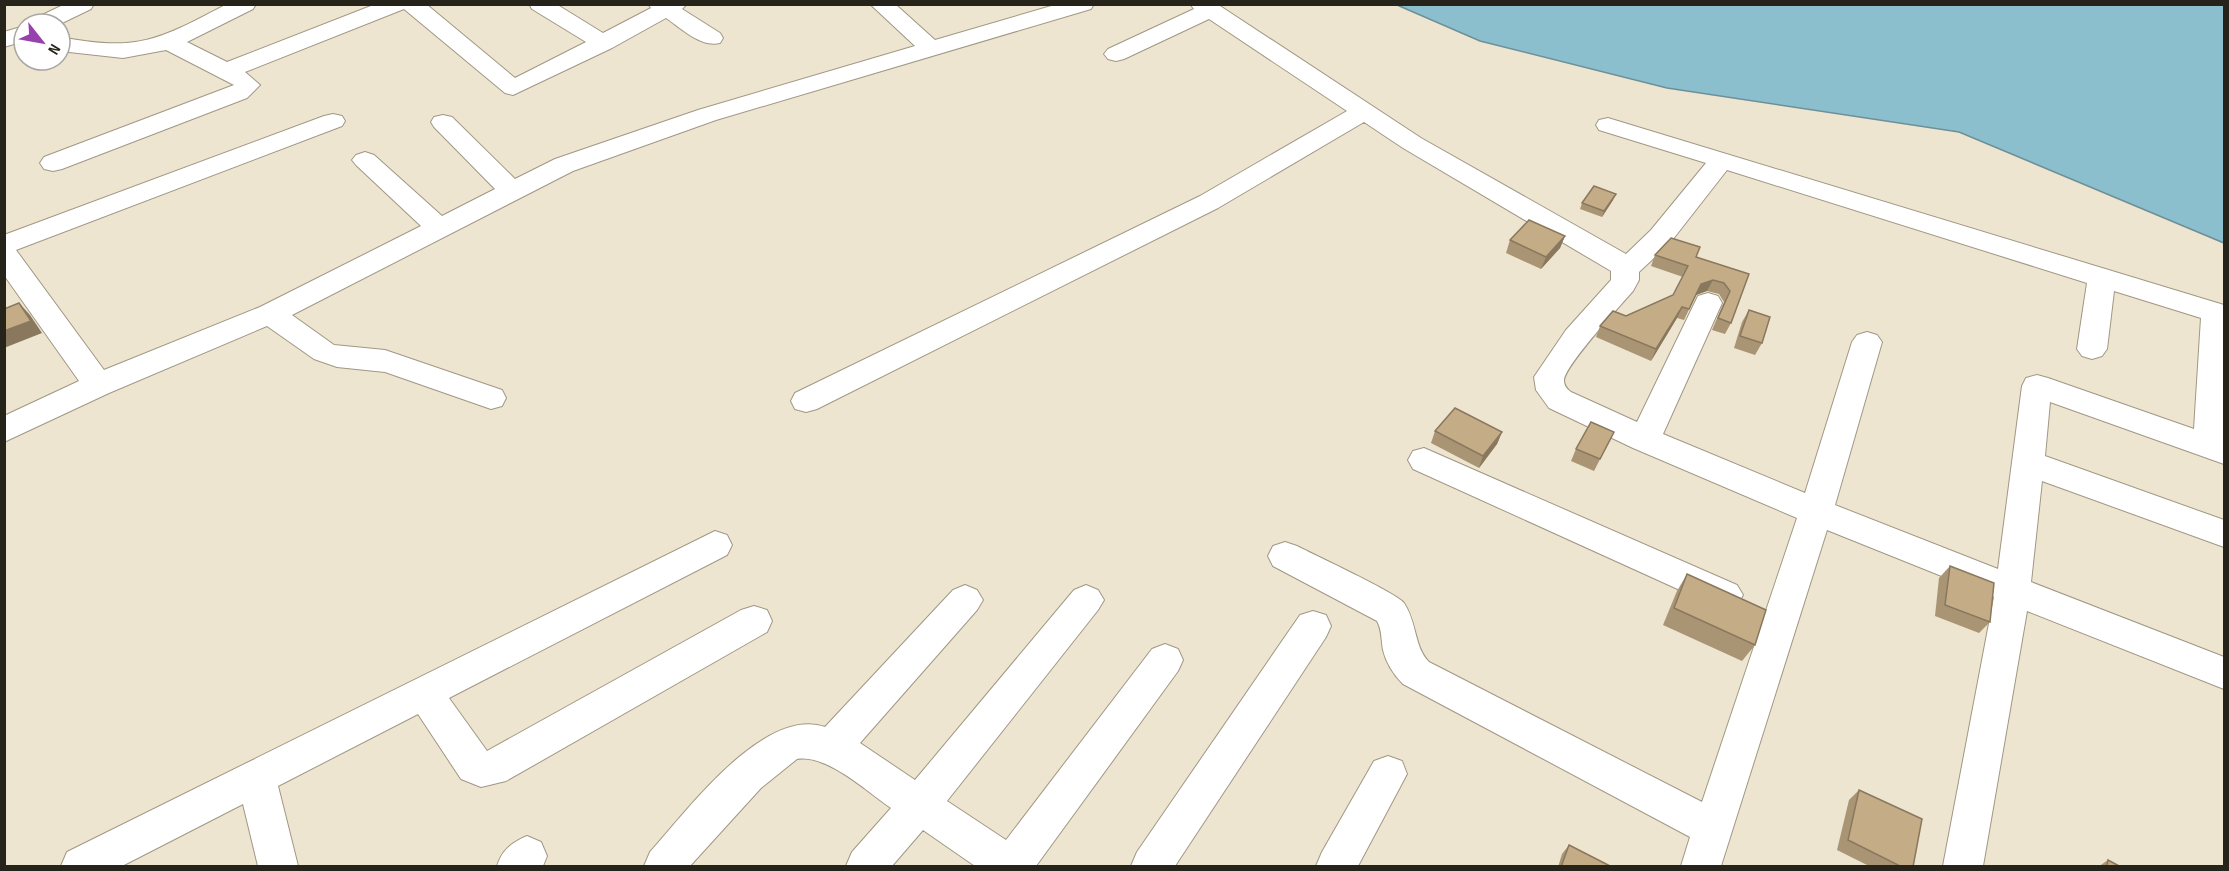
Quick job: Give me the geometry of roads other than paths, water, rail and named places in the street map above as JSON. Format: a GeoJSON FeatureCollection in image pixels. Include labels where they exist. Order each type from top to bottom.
{"type":"FeatureCollection","features":[{"type":"Feature","properties":{"kind":"street"},"geometry":{"type":"LineString","coordinates":[[67,12],[83,4]]}},
{"type":"Feature","properties":{"kind":"street"},"geometry":{"type":"LineString","coordinates":[[72,46],[130,50],[168,42],[245,4]]}},
{"type":"Feature","properties":{"kind":"street"},"geometry":{"type":"LineString","coordinates":[[226,71],[397,4]]}},
{"type":"Feature","properties":{"kind":"street"},"geometry":{"type":"LineString","coordinates":[[412,4],[513,88],[604,42],[667,6],[712,38]]}},
{"type":"Feature","properties":{"kind":"street"},"geometry":{"type":"LineString","coordinates":[[540,4],[604,42]]}},
{"type":"Feature","properties":{"kind":"street"},"geometry":{"type":"LineString","coordinates":[[881,4],[931,49]]}},
{"type":"Feature","properties":{"kind":"street"},"geometry":{"type":"LineString","coordinates":[[4,430],[98,385],[270,314],[564,165],[707,115],[1083,4]]}},
{"type":"Feature","properties":{"kind":"street"},"geometry":{"type":"LineString","coordinates":[[1116,54],[1205,8],[1363,112],[1451,166],[1617,261],[1624,268],[1626,277],[1623,284],[1555,366],[1548,384],[1560,400],[1644,440],[1816,512],[2224,673]]}},
{"type":"Feature","properties":{"kind":"street"},"geometry":{"type":"LineString","coordinates":[[53,163],[239,93],[248,85],[226,71],[168,42]]}},
{"type":"Feature","properties":{"kind":"street"},"geometry":{"type":"LineString","coordinates":[[806,401],[1209,202],[1363,112]]}},
{"type":"Feature","properties":{"kind":"street"},"geometry":{"type":"LineString","coordinates":[[4,245],[333,121]]}},
{"type":"Feature","properties":{"kind":"street"},"geometry":{"type":"LineString","coordinates":[[442,122],[512,191]]}},
{"type":"Feature","properties":{"kind":"street"},"geometry":{"type":"LineString","coordinates":[[1608,125],[2220,314],[2217,449],[2037,386],[2013,590],[1963,867]]}},
{"type":"Feature","properties":{"kind":"street"},"geometry":{"type":"LineString","coordinates":[[365,160],[440,229]]}},
{"type":"Feature","properties":{"kind":"street"},"geometry":{"type":"LineString","coordinates":[[1624,268],[1632,265],[1647,250],[1722,160]]}},
{"type":"Feature","properties":{"kind":"street"},"geometry":{"type":"LineString","coordinates":[[4,254],[98,385]]}},
{"type":"Feature","properties":{"kind":"street"},"geometry":{"type":"LineString","coordinates":[[2092,349],[2102,278]]}},
{"type":"Feature","properties":{"kind":"street"},"geometry":{"type":"LineString","coordinates":[[1644,440],[1708,303]]}},
{"type":"Feature","properties":{"kind":"street"},"geometry":{"type":"LineString","coordinates":[[270,314],[324,352],[337,356],[385,361],[491,398]]}},
{"type":"Feature","properties":{"kind":"street"},"geometry":{"type":"LineString","coordinates":[[1701,867],[1816,512],[1867,342]]}},
{"type":"Feature","properties":{"kind":"street"},"geometry":{"type":"LineString","coordinates":[[1424,460],[1780,620]]}},
{"type":"Feature","properties":{"kind":"street"},"geometry":{"type":"LineString","coordinates":[[2029,463],[2224,534]]}},
{"type":"Feature","properties":{"kind":"street"},"geometry":{"type":"LineString","coordinates":[[81,867],[715,544]]}},
{"type":"Feature","properties":{"kind":"street"},"geometry":{"type":"LineString","coordinates":[[1285,556],[1389,610],[1396,620],[1405,665],[1416,673],[1713,828]]}},
{"type":"Feature","properties":{"kind":"street"},"geometry":{"type":"LineString","coordinates":[[832,747],[965,600]]}},
{"type":"Feature","properties":{"kind":"street"},"geometry":{"type":"LineString","coordinates":[[866,867],[1086,600]]}},
{"type":"Feature","properties":{"kind":"street"},"geometry":{"type":"LineString","coordinates":[[424,692],[476,768],[492,768],[754,621]]}},
{"type":"Feature","properties":{"kind":"street"},"geometry":{"type":"LineString","coordinates":[[1151,867],[1313,626]]}},
{"type":"Feature","properties":{"kind":"street"},"geometry":{"type":"LineString","coordinates":[[664,867],[753,769],[775,750],[799,740],[832,747],[1011,867],[1165,660]]}},
{"type":"Feature","properties":{"kind":"street"},"geometry":{"type":"LineString","coordinates":[[1336,867],[1388,774]]}},
{"type":"Feature","properties":{"kind":"street"},"geometry":{"type":"LineString","coordinates":[[256,778],[278,867]]}},
{"type":"Feature","properties":{"kind":"water"},"geometry":{"type":"Polygon","coordinates":[[[1397,5],[2224,5],[2224,243],[1959,132],[1667,88],[1480,41],[1397,5]]]}}]}
